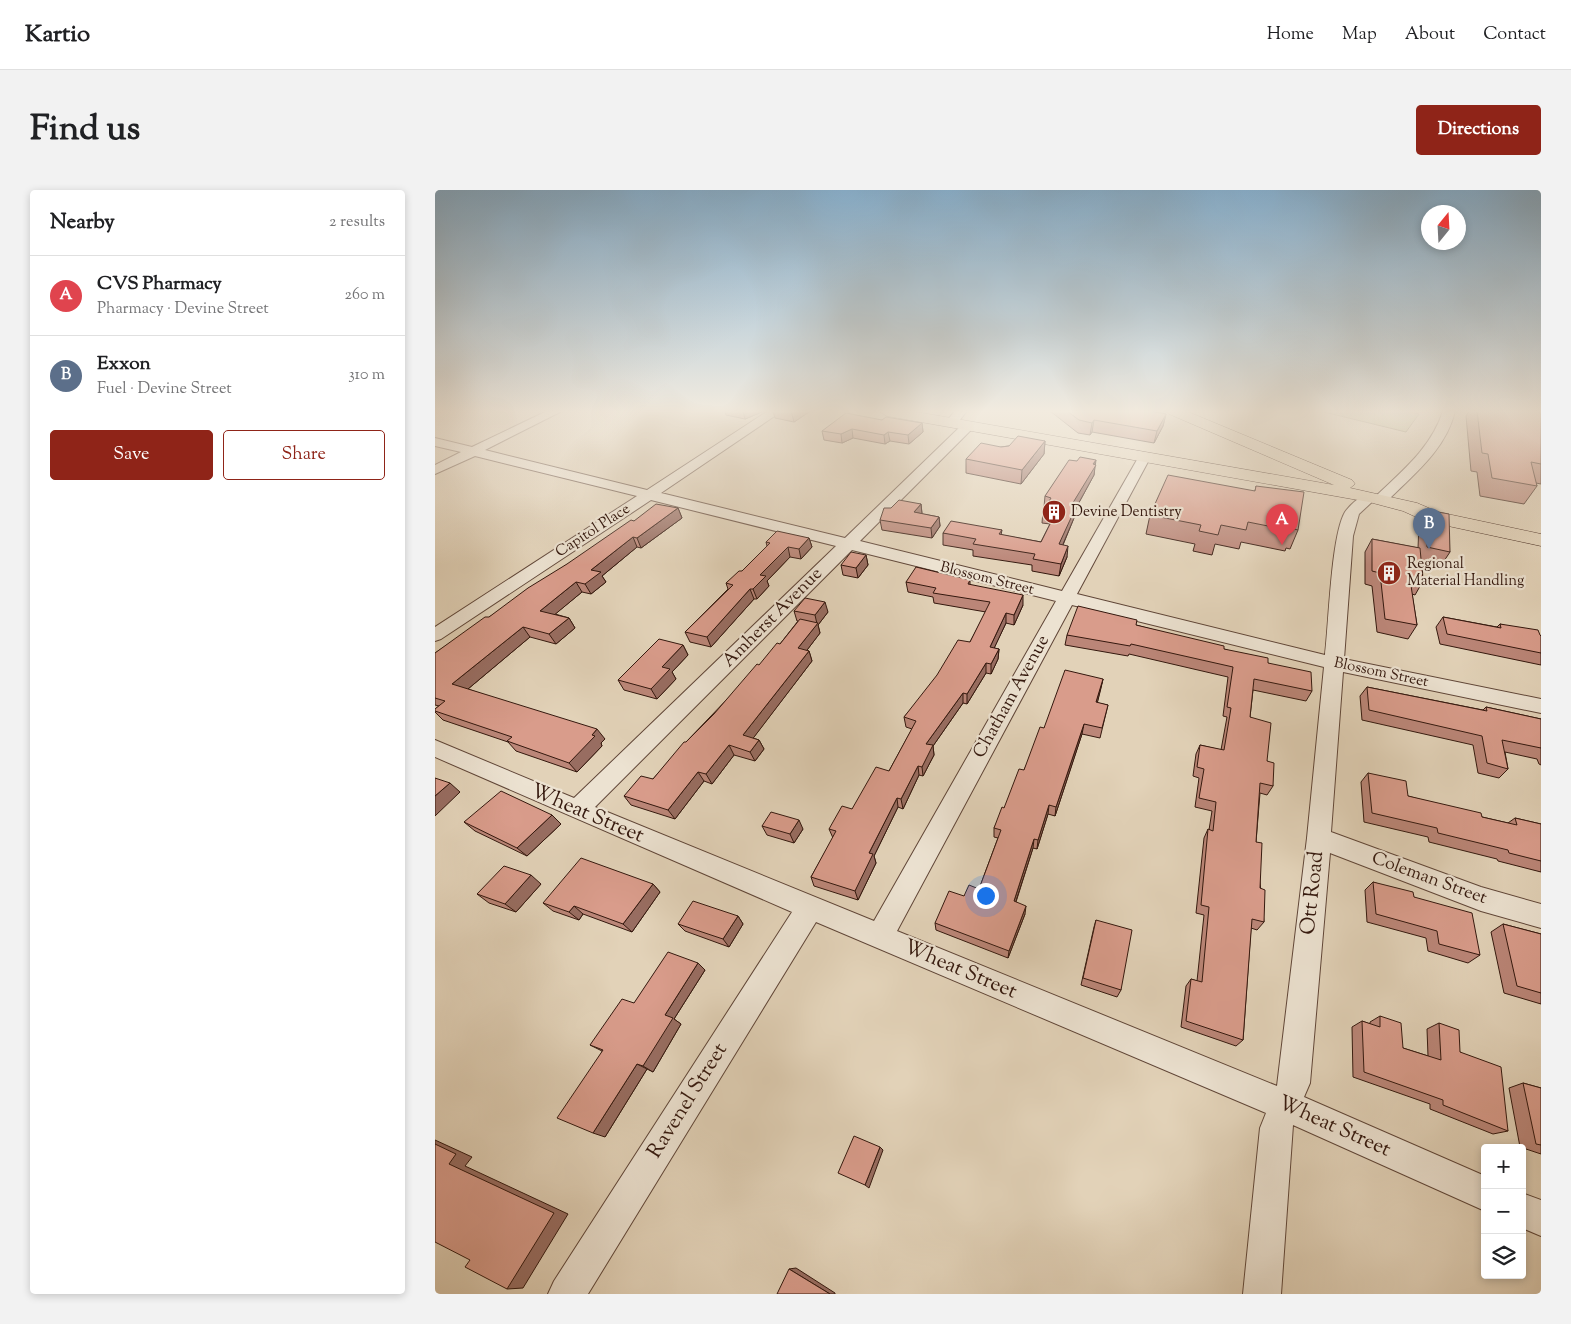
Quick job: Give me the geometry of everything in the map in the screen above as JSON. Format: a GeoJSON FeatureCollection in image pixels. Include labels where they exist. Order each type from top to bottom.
{"type":"FeatureCollection","features":[{"type":"Feature","properties":{"kind":"main road"},"geometry":{"type":"LineString","coordinates":[[1169,463],[1374,499],[1410,507],[1432,517],[1534,534]]}},
{"type":"Feature","properties":{"kind":"main road"},"geometry":{"type":"LineString","coordinates":[[1295,463],[1331,477],[1374,499]]}},
{"type":"Feature","properties":{"kind":"street"},"geometry":{"type":"LineString","coordinates":[[435,470],[451,463]]}},
{"type":"Feature","properties":{"kind":"street","name":"Blossom Street"},"geometry":{"type":"LineString","coordinates":[[516,463],[1332,663],[1541,706]]}},
{"type":"Feature","properties":{"kind":"street","name":"Capitol Place"},"geometry":{"type":"LineString","coordinates":[[435,635],[697,463]]}},
{"type":"Feature","properties":{"kind":"street","name":"Amherst Avenue"},"geometry":{"type":"LineString","coordinates":[[577,810],[847,545],[922,463]]}},
{"type":"Feature","properties":{"kind":"street","name":"Chatham Avenue"},"geometry":{"type":"LineString","coordinates":[[880,936],[1141,463]]}},
{"type":"Feature","properties":{"kind":"street","name":"Ott Road"},"geometry":{"type":"LineString","coordinates":[[1262,1294],[1276,1128],[1293,1083],[1319,838],[1332,663],[1346,526],[1352,513],[1374,499],[1412,463]]}},
{"type":"Feature","properties":{"kind":"street","name":"Wheat Street"},"geometry":{"type":"LineString","coordinates":[[437,752],[1286,1105],[1481,1192]]}},
{"type":"Feature","properties":{"kind":"street","name":"Coleman Street"},"geometry":{"type":"LineString","coordinates":[[1319,838],[1481,899],[1541,916]]}},
{"type":"Feature","properties":{"kind":"street","name":"Ravenel Street"},"geometry":{"type":"LineString","coordinates":[[567,1294],[810,907]]}},
{"type":"Feature","properties":{"kind":"street"},"geometry":{"type":"LineString","coordinates":[[1526,1212],[1541,1218]]}},
{"type":"Feature","properties":{"kind":"building"},"geometry":{"type":"Polygon","coordinates":[[[984,463],[1028,463],[1022,470],[984,463]]]}},
{"type":"Feature","properties":{"kind":"building"},"geometry":{"type":"Polygon","coordinates":[[[1067,463],[1094,463],[1093,464],[1096,465],[1071,506],[1076,507],[1059,544],[1068,546],[1061,564],[1033,559],[1035,554],[973,544],[976,539],[943,533],[951,521],[1002,530],[999,534],[1041,542],[1055,514],[1043,511],[1051,498],[1045,496],[1067,463]]]}},
{"type":"Feature","properties":{"kind":"building"},"geometry":{"type":"Polygon","coordinates":[[[1489,463],[1531,463],[1537,486],[1492,478],[1489,463]]]}},
{"type":"Feature","properties":{"kind":"building"},"geometry":{"type":"Polygon","coordinates":[[[1168,475],[1255,491],[1256,486],[1304,492],[1298,530],[1294,529],[1293,531],[1248,522],[1246,530],[1221,525],[1218,535],[1199,531],[1201,525],[1150,515],[1168,475]]]}},
{"type":"Feature","properties":{"kind":"building"},"geometry":{"type":"Polygon","coordinates":[[[899,500],[921,504],[914,512],[939,517],[931,528],[880,520],[884,508],[891,508],[899,500]]]}},
{"type":"Feature","properties":{"kind":"building"},"geometry":{"type":"Polygon","coordinates":[[[656,504],[678,508],[637,538],[633,537],[591,570],[601,572],[585,584],[576,582],[540,611],[569,618],[549,634],[523,627],[452,684],[597,729],[592,735],[595,736],[569,763],[507,741],[512,737],[435,711],[445,701],[435,698],[435,653],[528,588],[631,520],[634,521],[656,504]]]}},
{"type":"Feature","properties":{"kind":"building"},"geometry":{"type":"Polygon","coordinates":[[[1427,510],[1449,514],[1450,552],[1427,547],[1427,510]]]}},
{"type":"Feature","properties":{"kind":"building"},"geometry":{"type":"Polygon","coordinates":[[[777,531],[809,538],[799,549],[788,547],[760,575],[766,576],[753,589],[750,589],[707,637],[685,632],[733,585],[726,583],[739,571],[742,571],[770,543],[766,542],[777,531]]]}},
{"type":"Feature","properties":{"kind":"building"},"geometry":{"type":"Polygon","coordinates":[[[1372,539],[1420,548],[1423,581],[1410,579],[1417,625],[1385,619],[1380,573],[1372,571],[1372,539]]]}},
{"type":"Feature","properties":{"kind":"building"},"geometry":{"type":"Polygon","coordinates":[[[851,552],[866,555],[856,568],[841,565],[851,552]]]}},
{"type":"Feature","properties":{"kind":"building"},"geometry":{"type":"Polygon","coordinates":[[[916,567],[970,580],[968,584],[1023,595],[1014,615],[1006,613],[990,647],[999,649],[991,664],[986,663],[967,694],[963,693],[926,744],[933,745],[922,767],[918,766],[901,799],[897,798],[869,853],[873,854],[855,891],[811,877],[836,831],[829,829],[842,806],[852,809],[876,767],[889,771],[916,721],[904,717],[937,675],[958,640],[970,642],[990,602],[933,593],[936,588],[906,582],[916,567]]]}},
{"type":"Feature","properties":{"kind":"building"},"geometry":{"type":"Polygon","coordinates":[[[805,598],[825,602],[815,615],[794,611],[805,598]]]}},
{"type":"Feature","properties":{"kind":"building"},"geometry":{"type":"Polygon","coordinates":[[[1078,606],[1137,620],[1136,625],[1224,646],[1224,649],[1268,658],[1268,663],[1311,672],[1312,691],[1254,679],[1250,717],[1271,723],[1267,761],[1274,763],[1273,786],[1260,783],[1256,842],[1262,843],[1260,888],[1265,890],[1264,922],[1252,919],[1243,1040],[1186,1021],[1191,979],[1202,982],[1209,907],[1201,905],[1208,829],[1213,831],[1216,802],[1199,798],[1204,769],[1197,767],[1200,745],[1224,750],[1231,708],[1227,707],[1233,667],[1131,644],[1130,646],[1067,635],[1078,606]]]}},
{"type":"Feature","properties":{"kind":"building"},"geometry":{"type":"Polygon","coordinates":[[[1443,617],[1501,628],[1500,624],[1538,630],[1541,636],[1541,653],[1447,634],[1443,617]]]}},
{"type":"Feature","properties":{"kind":"building"},"geometry":{"type":"Polygon","coordinates":[[[800,619],[818,623],[798,648],[809,651],[743,735],[759,740],[750,752],[729,745],[706,774],[698,772],[668,810],[624,796],[641,776],[653,779],[684,742],[714,714],[757,664],[759,665],[777,643],[780,644],[800,619]]]}},
{"type":"Feature","properties":{"kind":"building"},"geometry":{"type":"Polygon","coordinates":[[[659,639],[683,645],[662,667],[670,669],[651,689],[618,680],[659,639]]]}},
{"type":"Feature","properties":{"kind":"building"},"geometry":{"type":"Polygon","coordinates":[[[1065,670],[1103,679],[1096,702],[1108,705],[1102,728],[1084,724],[1056,807],[1049,805],[1038,840],[1034,839],[1014,901],[1026,906],[1009,951],[935,923],[949,891],[964,896],[969,885],[979,889],[1001,830],[994,828],[1002,807],[1004,808],[1019,769],[1024,770],[1040,727],[1044,728],[1065,670]]]}},
{"type":"Feature","properties":{"kind":"building"},"geometry":{"type":"Polygon","coordinates":[[[1367,687],[1487,711],[1486,707],[1541,719],[1541,748],[1502,740],[1508,769],[1487,763],[1482,736],[1369,710],[1367,687]]]}},
{"type":"Feature","properties":{"kind":"building"},"geometry":{"type":"Polygon","coordinates":[[[1368,773],[1406,781],[1408,796],[1481,813],[1482,817],[1517,825],[1515,818],[1541,824],[1541,861],[1509,853],[1508,850],[1438,833],[1437,828],[1372,813],[1368,773]]]}},
{"type":"Feature","properties":{"kind":"building"},"geometry":{"type":"Polygon","coordinates":[[[435,778],[450,783],[435,796],[435,778]]]}},
{"type":"Feature","properties":{"kind":"building"},"geometry":{"type":"Polygon","coordinates":[[[501,791],[552,815],[517,848],[464,822],[501,791]]]}},
{"type":"Feature","properties":{"kind":"building"},"geometry":{"type":"Polygon","coordinates":[[[771,812],[799,820],[790,834],[762,826],[771,812]]]}},
{"type":"Feature","properties":{"kind":"building"},"geometry":{"type":"Polygon","coordinates":[[[581,858],[653,884],[623,924],[574,906],[569,912],[543,903],[581,858]]]}},
{"type":"Feature","properties":{"kind":"building"},"geometry":{"type":"Polygon","coordinates":[[[504,866],[531,875],[505,904],[477,894],[504,866]]]}},
{"type":"Feature","properties":{"kind":"building"},"geometry":{"type":"Polygon","coordinates":[[[1373,882],[1413,892],[1414,897],[1472,913],[1480,955],[1439,944],[1437,931],[1376,914],[1373,882]]]}},
{"type":"Feature","properties":{"kind":"building"},"geometry":{"type":"Polygon","coordinates":[[[693,901],[738,916],[723,939],[678,924],[693,901]]]}},
{"type":"Feature","properties":{"kind":"building"},"geometry":{"type":"Polygon","coordinates":[[[1096,920],[1132,930],[1121,990],[1083,978],[1096,920]]]}},
{"type":"Feature","properties":{"kind":"building"},"geometry":{"type":"Polygon","coordinates":[[[1503,924],[1541,934],[1541,993],[1517,986],[1503,924]]]}},
{"type":"Feature","properties":{"kind":"building"},"geometry":{"type":"Polygon","coordinates":[[[668,952],[698,963],[665,1015],[673,1018],[643,1066],[637,1064],[593,1133],[557,1118],[603,1050],[590,1045],[622,999],[634,1003],[668,952]]]}},
{"type":"Feature","properties":{"kind":"building"},"geometry":{"type":"Polygon","coordinates":[[[1380,1016],[1401,1023],[1403,1048],[1441,1060],[1439,1023],[1459,1030],[1460,1052],[1501,1067],[1508,1131],[1443,1105],[1443,1100],[1364,1072],[1362,1021],[1380,1027],[1380,1016]]]}},
{"type":"Feature","properties":{"kind":"building"},"geometry":{"type":"Polygon","coordinates":[[[1523,1083],[1541,1088],[1541,1145],[1536,1144],[1523,1083]]]}},
{"type":"Feature","properties":{"kind":"building"},"geometry":{"type":"Polygon","coordinates":[[[854,1136],[880,1147],[865,1185],[838,1173],[854,1136]]]}},
{"type":"Feature","properties":{"kind":"building"},"geometry":{"type":"Polygon","coordinates":[[[435,1144],[456,1154],[449,1164],[554,1213],[507,1289],[465,1267],[470,1260],[435,1242],[435,1144]]]}},
{"type":"Feature","properties":{"kind":"building"},"geometry":{"type":"Polygon","coordinates":[[[789,1269],[830,1294],[777,1294],[789,1269]]]}},
{"type":"Feature","properties":{"kind":"place","name":"Devine Dentistry"},"geometry":{"type":"Point","coordinates":[1054,512]}},
{"type":"Feature","properties":{"kind":"place","name":"CVS Pharmacy"},"geometry":{"type":"Point","coordinates":[1282,545]}},
{"type":"Feature","properties":{"kind":"place","name":"Exxon"},"geometry":{"type":"Point","coordinates":[1429,549]}},
{"type":"Feature","properties":{"kind":"place","name":"Regional Material Handling"},"geometry":{"type":"Point","coordinates":[1389,573]}}]}
